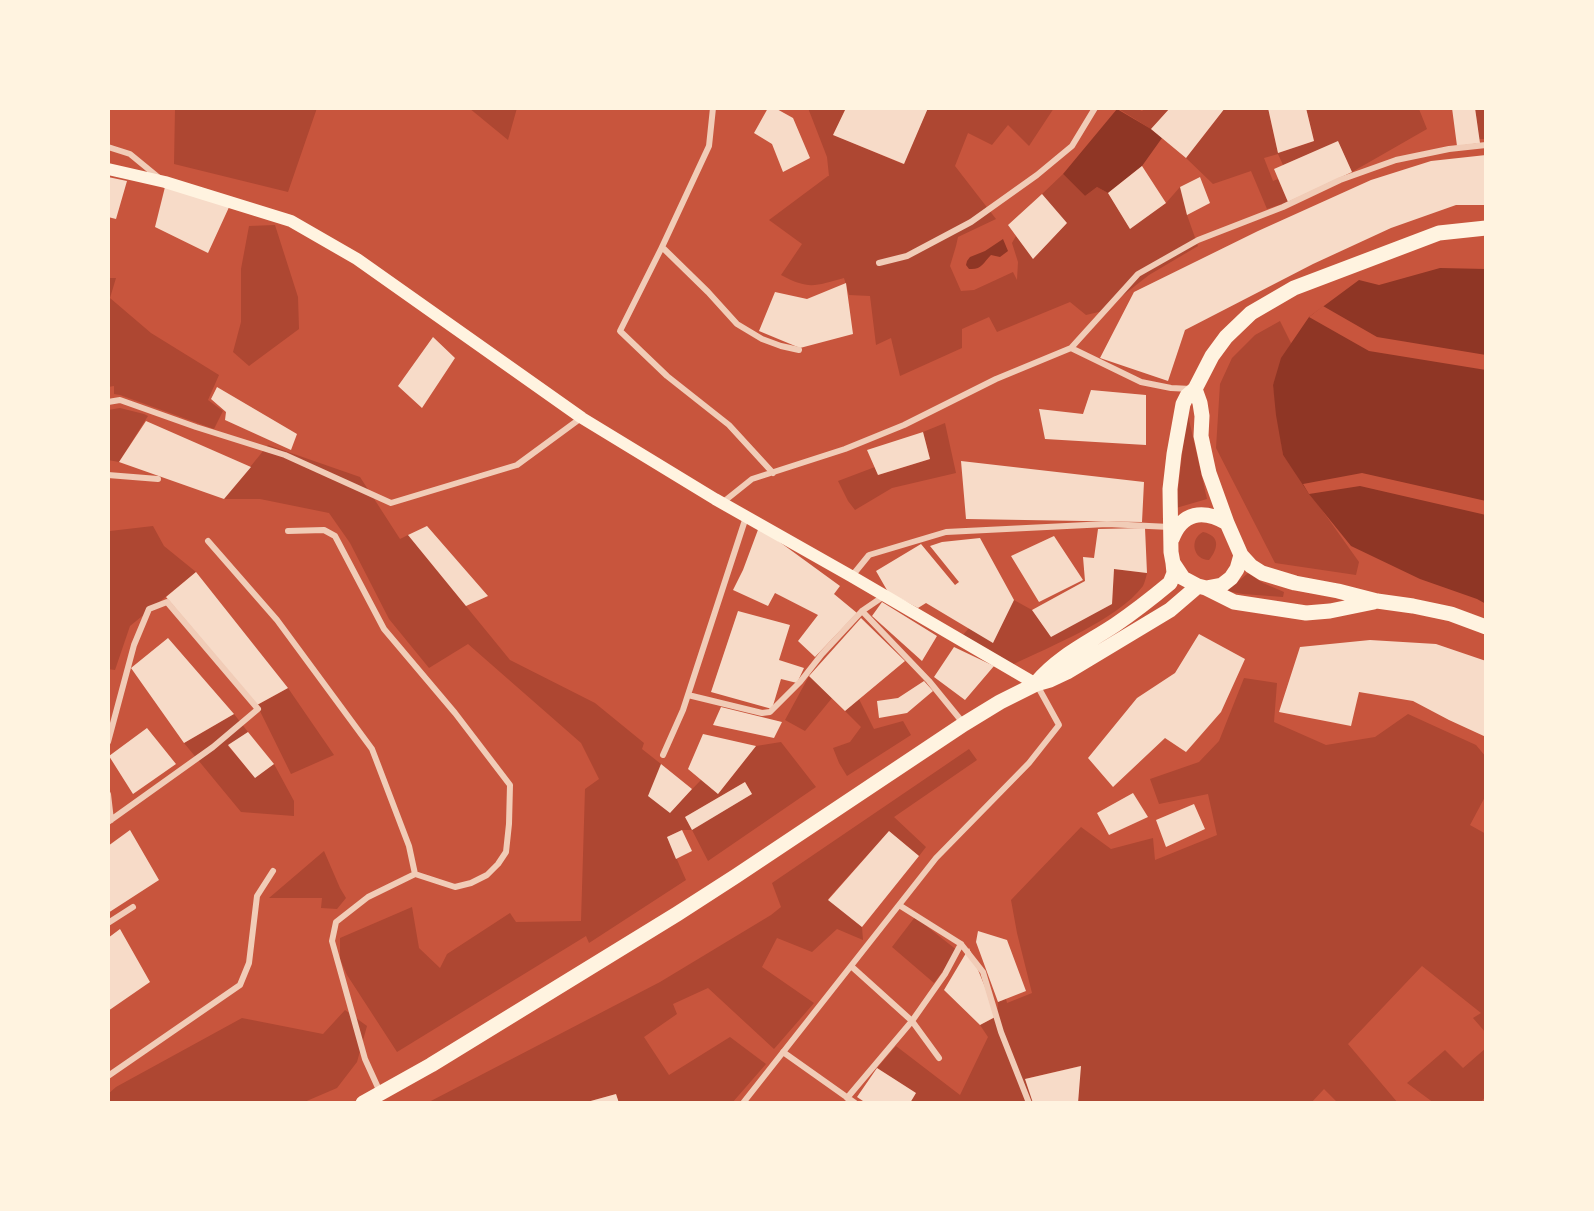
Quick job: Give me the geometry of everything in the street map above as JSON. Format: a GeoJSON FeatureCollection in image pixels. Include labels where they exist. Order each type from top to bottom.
{"type":"FeatureCollection","features":[{"type":"Feature","properties":{"kind":"main road"},"geometry":{"type":"LineString","coordinates":[[108,169],[165,182],[291,221],[357,259],[582,418],[722,503],[1036,684]]}},
{"type":"Feature","properties":{"kind":"main road"},"geometry":{"type":"LineString","coordinates":[[1036,684],[1047,670],[1062,658],[1115,625],[1170,583],[1174,573],[1171,552],[1170,489],[1183,404],[1187,396],[1195,389],[1212,356],[1238,324],[1251,313],[1294,288],[1439,234],[1486,228]]}},
{"type":"Feature","properties":{"kind":"main road"},"geometry":{"type":"LineString","coordinates":[[1195,389],[1200,403],[1201,436],[1209,473],[1240,555],[1251,566],[1262,573],[1295,584],[1442,612],[1486,627]]}},
{"type":"Feature","properties":{"kind":"main road"},"geometry":{"type":"LineString","coordinates":[[1171,534],[1184,520],[1196,515],[1216,516],[1227,523]]}},
{"type":"Feature","properties":{"kind":"main road"},"geometry":{"type":"LineString","coordinates":[[363,1103],[487,1031],[677,914],[1000,702],[1067,672],[1170,610],[1202,587],[1222,585],[1237,569],[1240,555]]}},
{"type":"Feature","properties":{"kind":"main road"},"geometry":{"type":"LineString","coordinates":[[1173,563],[1183,578],[1234,602],[1305,614],[1377,601]]}},
{"type":"Feature","properties":{"kind":"street"},"geometry":{"type":"LineString","coordinates":[[713,108],[709,146],[662,248],[620,331],[667,376],[729,425],[773,473]]}},
{"type":"Feature","properties":{"kind":"street"},"geometry":{"type":"LineString","coordinates":[[879,263],[907,256],[970,222],[1037,175],[1072,146],[1095,108]]}},
{"type":"Feature","properties":{"kind":"street"},"geometry":{"type":"LineString","coordinates":[[722,503],[752,479],[845,449],[904,425],[996,379],[1071,348],[1138,274],[1198,240],[1283,207],[1340,180],[1396,160],[1449,148],[1486,145]]}},
{"type":"Feature","properties":{"kind":"street"},"geometry":{"type":"LineString","coordinates":[[108,147],[130,154],[165,182]]}},
{"type":"Feature","properties":{"kind":"street"},"geometry":{"type":"LineString","coordinates":[[662,248],[708,292],[737,324],[762,339],[799,350]]}},
{"type":"Feature","properties":{"kind":"street"},"geometry":{"type":"LineString","coordinates":[[1071,348],[1141,382],[1171,388],[1195,389]]}},
{"type":"Feature","properties":{"kind":"street"},"geometry":{"type":"LineString","coordinates":[[108,402],[120,400],[285,455],[391,503],[517,465],[582,418]]}},
{"type":"Feature","properties":{"kind":"street"},"geometry":{"type":"LineString","coordinates":[[108,475],[158,479]]}},
{"type":"Feature","properties":{"kind":"street"},"geometry":{"type":"LineString","coordinates":[[663,755],[688,695],[746,517]]}},
{"type":"Feature","properties":{"kind":"street"},"geometry":{"type":"LineString","coordinates":[[851,576],[869,555],[946,532],[1107,524],[1171,534]]}},
{"type":"Feature","properties":{"kind":"street"},"geometry":{"type":"LineString","coordinates":[[288,531],[324,530],[335,536],[384,629],[455,713],[510,785],[506,852],[487,875],[471,883],[455,887],[415,874],[368,897],[336,922],[332,941],[365,1059],[380,1094]]}},
{"type":"Feature","properties":{"kind":"street"},"geometry":{"type":"LineString","coordinates":[[208,541],[277,620],[372,749],[409,846],[415,874]]}},
{"type":"Feature","properties":{"kind":"street"},"geometry":{"type":"LineString","coordinates":[[688,695],[762,713],[770,712],[862,612],[884,596]]}},
{"type":"Feature","properties":{"kind":"street"},"geometry":{"type":"LineString","coordinates":[[108,742],[134,645],[149,609],[167,602],[258,709],[213,747],[109,821]]}},
{"type":"Feature","properties":{"kind":"street"},"geometry":{"type":"LineString","coordinates":[[862,612],[929,681],[964,724]]}},
{"type":"Feature","properties":{"kind":"street"},"geometry":{"type":"LineString","coordinates":[[743,1103],[936,858],[1029,763],[1059,725],[1036,684]]}},
{"type":"Feature","properties":{"kind":"street"},"geometry":{"type":"LineString","coordinates":[[108,794],[109,821]]}},
{"type":"Feature","properties":{"kind":"street"},"geometry":{"type":"LineString","coordinates":[[108,1076],[240,985],[249,963],[257,896],[273,871]]}},
{"type":"Feature","properties":{"kind":"street"},"geometry":{"type":"LineString","coordinates":[[899,905],[961,944],[983,972],[1001,1032],[1029,1103]]}},
{"type":"Feature","properties":{"kind":"street"},"geometry":{"type":"LineString","coordinates":[[108,923],[134,907]]}},
{"type":"Feature","properties":{"kind":"street"},"geometry":{"type":"LineString","coordinates":[[847,1098],[912,1021],[945,974],[961,944]]}},
{"type":"Feature","properties":{"kind":"street"},"geometry":{"type":"LineString","coordinates":[[851,966],[912,1021],[939,1058]]}},
{"type":"Feature","properties":{"kind":"street"},"geometry":{"type":"LineString","coordinates":[[783,1052],[855,1103]]}},
{"type":"Feature","properties":{"kind":"shaded area"},"geometry":{"type":"Polygon","coordinates":[[[175,108],[317,108],[288,192],[174,164],[175,108]]]}},
{"type":"Feature","properties":{"kind":"shaded area"},"geometry":{"type":"Polygon","coordinates":[[[469,108],[517,108],[508,140],[469,108]]]}},
{"type":"Feature","properties":{"kind":"shaded area"},"geometry":{"type":"Polygon","coordinates":[[[808,108],[846,108],[834,135],[903,164],[928,108],[1054,108],[1029,146],[1008,125],[992,145],[968,133],[955,166],[996,219],[958,237],[950,266],[961,291],[974,290],[1013,272],[1017,280],[1018,262],[1012,243],[1016,236],[1033,259],[1066,224],[1042,194],[1063,174],[1085,196],[1097,187],[1108,193],[1130,228],[1166,203],[1180,187],[1198,246],[1149,275],[1103,311],[1086,315],[1070,302],[997,332],[989,317],[962,329],[962,348],[900,376],[891,338],[876,345],[870,296],[849,295],[844,278],[806,285],[781,275],[802,244],[769,220],[829,176],[827,157],[808,108]]]}},
{"type":"Feature","properties":{"kind":"shaded area"},"geometry":{"type":"Polygon","coordinates":[[[1117,108],[1136,108],[1142,111],[1145,108],[1170,108],[1151,129],[1117,108]]]}},
{"type":"Feature","properties":{"kind":"shaded area"},"geometry":{"type":"Polygon","coordinates":[[[1225,108],[1268,108],[1278,153],[1314,141],[1306,108],[1421,108],[1419,109],[1427,129],[1352,172],[1338,142],[1283,165],[1278,154],[1264,158],[1273,181],[1278,179],[1288,202],[1267,209],[1251,171],[1213,184],[1186,158],[1225,108]]]}},
{"type":"Feature","properties":{"kind":"shaded area"},"geometry":{"type":"Polygon","coordinates":[[[1475,108],[1486,108],[1486,139],[1479,139],[1475,108]]]}},
{"type":"Feature","properties":{"kind":"shaded area"},"geometry":{"type":"Polygon","coordinates":[[[1117,109],[1162,138],[1142,166],[1108,193],[1097,187],[1085,196],[1063,174],[1117,109]]]}},
{"type":"Feature","properties":{"kind":"shaded area"},"geometry":{"type":"Polygon","coordinates":[[[275,225],[298,297],[299,329],[249,366],[233,352],[241,322],[241,269],[249,226],[275,225]]]}},
{"type":"Feature","properties":{"kind":"shaded area"},"geometry":{"type":"Polygon","coordinates":[[[1003,239],[1008,251],[1000,257],[991,255],[980,267],[969,269],[966,265],[970,257],[985,251],[1003,239]]]}},
{"type":"Feature","properties":{"kind":"shaded area"},"geometry":{"type":"Polygon","coordinates":[[[1440,268],[1486,269],[1486,604],[1420,579],[1351,546],[1309,494],[1283,455],[1276,415],[1273,385],[1281,358],[1309,317],[1359,280],[1379,285],[1440,268]]]}},
{"type":"Feature","properties":{"kind":"shaded area"},"geometry":{"type":"Polygon","coordinates":[[[108,278],[116,278],[110,298],[151,333],[219,375],[208,400],[223,411],[214,429],[114,394],[114,386],[108,387],[108,278]]]}},
{"type":"Feature","properties":{"kind":"shaded area"},"geometry":{"type":"Polygon","coordinates":[[[1280,321],[1291,343],[1273,385],[1283,455],[1359,562],[1356,575],[1275,563],[1216,448],[1220,384],[1232,358],[1255,335],[1280,321]]]}},
{"type":"Feature","properties":{"kind":"shaded area"},"geometry":{"type":"Polygon","coordinates":[[[120,408],[148,416],[119,462],[108,460],[108,410],[120,408]]]}},
{"type":"Feature","properties":{"kind":"shaded area"},"geometry":{"type":"Polygon","coordinates":[[[1187,411],[1207,499],[1176,508],[1187,411]]]}},
{"type":"Feature","properties":{"kind":"shaded area"},"geometry":{"type":"Polygon","coordinates":[[[945,423],[956,473],[892,488],[855,510],[838,481],[875,467],[878,475],[930,459],[923,432],[945,423]]]}},
{"type":"Feature","properties":{"kind":"shaded area"},"geometry":{"type":"Polygon","coordinates":[[[268,445],[360,477],[400,539],[408,535],[510,660],[595,703],[644,743],[642,749],[661,764],[670,812],[701,780],[718,794],[756,746],[781,742],[816,787],[708,861],[692,830],[682,830],[667,837],[686,880],[589,943],[586,936],[397,1052],[347,975],[340,959],[340,938],[412,907],[419,948],[440,968],[447,954],[510,913],[516,922],[581,921],[585,789],[599,779],[581,743],[468,644],[429,668],[389,619],[350,543],[329,513],[260,499],[224,499],[268,445]],[[745,782],[685,817],[692,829],[752,794],[745,782]]]}},
{"type":"Feature","properties":{"kind":"shaded area"},"geometry":{"type":"Polygon","coordinates":[[[153,526],[164,546],[196,572],[130,626],[115,670],[108,669],[108,534],[110,531],[153,526]]]}},
{"type":"Feature","properties":{"kind":"shaded area"},"geometry":{"type":"Polygon","coordinates":[[[1203,532],[1213,537],[1216,543],[1209,560],[1199,557],[1195,549],[1196,539],[1203,532]]]}},
{"type":"Feature","properties":{"kind":"shaded area"},"geometry":{"type":"Polygon","coordinates":[[[1114,569],[1147,573],[1143,586],[1132,598],[1100,621],[1012,665],[962,636],[969,628],[1014,600],[1032,610],[1051,636],[1112,604],[1114,569]]]}},
{"type":"Feature","properties":{"kind":"shaded area"},"geometry":{"type":"Polygon","coordinates":[[[1248,573],[1263,583],[1284,592],[1283,597],[1227,591],[1248,573]]]}},
{"type":"Feature","properties":{"kind":"shaded area"},"geometry":{"type":"Polygon","coordinates":[[[809,676],[832,698],[805,731],[785,720],[809,676]]]}},
{"type":"Feature","properties":{"kind":"shaded area"},"geometry":{"type":"Polygon","coordinates":[[[1244,678],[1277,683],[1274,722],[1326,745],[1375,737],[1408,714],[1476,745],[1486,757],[1486,795],[1470,825],[1486,834],[1486,1033],[1473,1018],[1481,1013],[1422,966],[1348,1044],[1398,1103],[1338,1103],[1324,1089],[1311,1103],[1078,1103],[1080,1066],[1025,1079],[1033,1103],[910,1103],[916,1093],[877,1068],[896,1046],[960,1095],[988,1037],[980,1025],[997,1016],[998,1002],[1006,999],[1007,1003],[1032,993],[1011,900],[1081,827],[1111,849],[1153,838],[1155,860],[1217,835],[1208,794],[1159,804],[1150,779],[1199,762],[1219,741],[1244,678]]]}},
{"type":"Feature","properties":{"kind":"shaded area"},"geometry":{"type":"Polygon","coordinates":[[[288,688],[334,755],[291,774],[257,705],[288,688]]]}},
{"type":"Feature","properties":{"kind":"shaded area"},"geometry":{"type":"Polygon","coordinates":[[[859,699],[874,729],[903,721],[911,735],[847,776],[833,748],[850,742],[861,727],[845,711],[859,699]]]}},
{"type":"Feature","properties":{"kind":"shaded area"},"geometry":{"type":"Polygon","coordinates":[[[234,714],[248,732],[228,746],[255,777],[274,764],[294,801],[294,816],[241,812],[184,743],[234,714]]]}},
{"type":"Feature","properties":{"kind":"shaded area"},"geometry":{"type":"Polygon","coordinates":[[[969,749],[977,760],[894,817],[926,847],[919,856],[889,831],[828,899],[862,927],[863,940],[837,929],[812,952],[777,938],[762,967],[814,1003],[774,1049],[708,988],[673,1004],[677,1014],[644,1037],[669,1075],[730,1037],[766,1064],[732,1103],[619,1103],[616,1094],[584,1103],[427,1103],[660,982],[771,915],[781,907],[772,883],[969,749]]]}},
{"type":"Feature","properties":{"kind":"shaded area"},"geometry":{"type":"Polygon","coordinates":[[[324,851],[346,898],[337,909],[321,908],[322,898],[269,898],[324,851]]]}},
{"type":"Feature","properties":{"kind":"shaded area"},"geometry":{"type":"Polygon","coordinates":[[[915,917],[958,951],[934,983],[892,947],[915,917]]]}},
{"type":"Feature","properties":{"kind":"shaded area"},"geometry":{"type":"Polygon","coordinates":[[[345,1010],[367,1026],[357,1062],[337,1088],[302,1103],[108,1103],[108,1094],[116,1087],[242,1018],[323,1034],[345,1010]]]}},
{"type":"Feature","properties":{"kind":"shaded area"},"geometry":{"type":"Polygon","coordinates":[[[1486,1048],[1486,1096],[1480,1103],[1434,1103],[1407,1083],[1445,1050],[1463,1068],[1486,1048]]]}},
{"type":"Feature","properties":{"kind":"pier"},"geometry":{"type":"Polygon","coordinates":[[[1323,306],[1377,337],[1486,355],[1486,370],[1369,351],[1309,317],[1323,306]]]}},
{"type":"Feature","properties":{"kind":"pier"},"geometry":{"type":"Polygon","coordinates":[[[1362,473],[1486,501],[1486,515],[1360,486],[1309,494],[1303,484],[1362,473]]]}},
{"type":"Feature","properties":{"kind":"building"},"geometry":{"type":"Polygon","coordinates":[[[768,108],[775,108],[793,118],[810,158],[783,172],[772,144],[754,133],[768,108]]]}},
{"type":"Feature","properties":{"kind":"building"},"geometry":{"type":"Polygon","coordinates":[[[846,108],[928,108],[904,164],[833,135],[846,108]]]}},
{"type":"Feature","properties":{"kind":"building"},"geometry":{"type":"Polygon","coordinates":[[[1170,108],[1225,108],[1186,158],[1151,129],[1170,108]]]}},
{"type":"Feature","properties":{"kind":"building"},"geometry":{"type":"Polygon","coordinates":[[[1268,108],[1306,108],[1314,141],[1278,153],[1268,108]]]}},
{"type":"Feature","properties":{"kind":"building"},"geometry":{"type":"Polygon","coordinates":[[[1452,108],[1475,108],[1480,143],[1457,146],[1452,108]]]}},
{"type":"Feature","properties":{"kind":"building"},"geometry":{"type":"Polygon","coordinates":[[[1338,141],[1352,172],[1288,202],[1274,169],[1338,141]]]}},
{"type":"Feature","properties":{"kind":"building"},"geometry":{"type":"Polygon","coordinates":[[[1486,155],[1486,205],[1456,205],[1391,228],[1313,264],[1185,330],[1168,381],[1100,358],[1134,292],[1258,231],[1371,180],[1431,161],[1486,155]]]}},
{"type":"Feature","properties":{"kind":"building"},"geometry":{"type":"Polygon","coordinates":[[[1142,166],[1166,203],[1130,229],[1108,193],[1142,166]]]}},
{"type":"Feature","properties":{"kind":"building"},"geometry":{"type":"Polygon","coordinates":[[[108,177],[127,181],[116,219],[108,217],[108,177]]]}},
{"type":"Feature","properties":{"kind":"building"},"geometry":{"type":"Polygon","coordinates":[[[1200,177],[1210,203],[1187,215],[1180,187],[1200,177]]]}},
{"type":"Feature","properties":{"kind":"building"},"geometry":{"type":"Polygon","coordinates":[[[165,187],[230,205],[208,253],[155,227],[165,187]]]}},
{"type":"Feature","properties":{"kind":"building"},"geometry":{"type":"Polygon","coordinates":[[[1042,194],[1067,223],[1033,259],[1008,225],[1042,194]]]}},
{"type":"Feature","properties":{"kind":"building"},"geometry":{"type":"Polygon","coordinates":[[[846,283],[853,334],[800,348],[759,331],[775,292],[807,299],[846,283]]]}},
{"type":"Feature","properties":{"kind":"building"},"geometry":{"type":"Polygon","coordinates":[[[433,337],[455,358],[422,408],[398,386],[433,337]]]}},
{"type":"Feature","properties":{"kind":"building"},"geometry":{"type":"Polygon","coordinates":[[[217,387],[297,434],[291,450],[225,420],[226,412],[211,399],[217,387]]]}},
{"type":"Feature","properties":{"kind":"building"},"geometry":{"type":"Polygon","coordinates":[[[1091,390],[1146,395],[1146,445],[1045,439],[1039,409],[1083,414],[1091,390]]]}},
{"type":"Feature","properties":{"kind":"building"},"geometry":{"type":"Polygon","coordinates":[[[146,421],[251,467],[224,499],[119,462],[146,421]]]}},
{"type":"Feature","properties":{"kind":"building"},"geometry":{"type":"Polygon","coordinates":[[[923,432],[930,459],[878,475],[867,450],[923,432]]]}},
{"type":"Feature","properties":{"kind":"building"},"geometry":{"type":"Polygon","coordinates":[[[961,461],[1144,482],[1142,522],[966,519],[961,461]]]}},
{"type":"Feature","properties":{"kind":"building"},"geometry":{"type":"Polygon","coordinates":[[[427,526],[488,596],[466,606],[408,535],[427,526]]]}},
{"type":"Feature","properties":{"kind":"building"},"geometry":{"type":"Polygon","coordinates":[[[759,527],[840,586],[834,594],[857,613],[815,657],[798,641],[818,615],[775,593],[768,606],[733,590],[759,527]]]}},
{"type":"Feature","properties":{"kind":"building"},"geometry":{"type":"Polygon","coordinates":[[[1145,528],[1147,573],[1114,569],[1112,604],[1051,637],[1032,610],[1085,581],[1083,557],[1094,558],[1098,529],[1145,528]]]}},
{"type":"Feature","properties":{"kind":"building"},"geometry":{"type":"Polygon","coordinates":[[[1054,536],[1083,580],[1039,602],[1011,556],[1054,536]]]}},
{"type":"Feature","properties":{"kind":"building"},"geometry":{"type":"Polygon","coordinates":[[[980,538],[1014,600],[993,643],[926,603],[918,608],[888,592],[876,571],[921,544],[955,585],[959,582],[930,546],[942,542],[980,538]]]}},
{"type":"Feature","properties":{"kind":"building"},"geometry":{"type":"Polygon","coordinates":[[[196,572],[288,688],[257,705],[166,597],[196,572]]]}},
{"type":"Feature","properties":{"kind":"building"},"geometry":{"type":"Polygon","coordinates":[[[882,602],[937,636],[922,661],[872,616],[882,602]]]}},
{"type":"Feature","properties":{"kind":"building"},"geometry":{"type":"Polygon","coordinates":[[[738,611],[790,625],[779,660],[804,668],[797,683],[781,679],[772,709],[711,692],[738,611]]]}},
{"type":"Feature","properties":{"kind":"building"},"geometry":{"type":"Polygon","coordinates":[[[861,618],[905,661],[845,711],[809,676],[861,618]]]}},
{"type":"Feature","properties":{"kind":"building"},"geometry":{"type":"Polygon","coordinates":[[[1199,634],[1245,659],[1221,712],[1186,752],[1165,738],[1113,787],[1088,758],[1137,698],[1175,673],[1199,634]]]}},
{"type":"Feature","properties":{"kind":"building"},"geometry":{"type":"Polygon","coordinates":[[[168,638],[234,714],[184,743],[131,668],[168,638]]]}},
{"type":"Feature","properties":{"kind":"building"},"geometry":{"type":"Polygon","coordinates":[[[1370,640],[1436,644],[1486,661],[1486,737],[1413,701],[1359,692],[1351,726],[1279,712],[1300,647],[1370,640]]]}},
{"type":"Feature","properties":{"kind":"building"},"geometry":{"type":"Polygon","coordinates":[[[954,647],[994,666],[965,700],[934,677],[954,647]]]}},
{"type":"Feature","properties":{"kind":"building"},"geometry":{"type":"Polygon","coordinates":[[[924,681],[933,691],[907,713],[879,718],[877,701],[898,698],[924,681]]]}},
{"type":"Feature","properties":{"kind":"building"},"geometry":{"type":"Polygon","coordinates":[[[721,707],[782,722],[774,738],[713,725],[721,707]]]}},
{"type":"Feature","properties":{"kind":"building"},"geometry":{"type":"Polygon","coordinates":[[[147,728],[176,764],[133,794],[109,756],[147,728]]]}},
{"type":"Feature","properties":{"kind":"building"},"geometry":{"type":"Polygon","coordinates":[[[248,732],[274,764],[255,778],[228,745],[248,732]]]}},
{"type":"Feature","properties":{"kind":"building"},"geometry":{"type":"Polygon","coordinates":[[[703,734],[756,746],[718,794],[688,769],[703,734]]]}},
{"type":"Feature","properties":{"kind":"building"},"geometry":{"type":"Polygon","coordinates":[[[661,764],[692,789],[670,813],[648,796],[661,764]]]}},
{"type":"Feature","properties":{"kind":"building"},"geometry":{"type":"Polygon","coordinates":[[[745,782],[752,794],[692,830],[685,817],[745,782]]]}},
{"type":"Feature","properties":{"kind":"building"},"geometry":{"type":"Polygon","coordinates":[[[1133,793],[1148,817],[1109,835],[1097,813],[1133,793]]]}},
{"type":"Feature","properties":{"kind":"building"},"geometry":{"type":"Polygon","coordinates":[[[1194,804],[1205,829],[1166,847],[1156,820],[1194,804]]]}},
{"type":"Feature","properties":{"kind":"building"},"geometry":{"type":"Polygon","coordinates":[[[130,830],[159,880],[108,913],[108,846],[130,830]]]}},
{"type":"Feature","properties":{"kind":"building"},"geometry":{"type":"Polygon","coordinates":[[[682,830],[692,851],[676,859],[667,837],[682,830]]]}},
{"type":"Feature","properties":{"kind":"building"},"geometry":{"type":"Polygon","coordinates":[[[889,831],[919,856],[862,927],[828,900],[889,831]]]}},
{"type":"Feature","properties":{"kind":"building"},"geometry":{"type":"Polygon","coordinates":[[[120,929],[150,982],[108,1011],[108,938],[120,929]]]}},
{"type":"Feature","properties":{"kind":"building"},"geometry":{"type":"Polygon","coordinates":[[[978,931],[1007,940],[1026,991],[998,1002],[976,942],[978,931]]]}},
{"type":"Feature","properties":{"kind":"building"},"geometry":{"type":"Polygon","coordinates":[[[969,948],[997,1016],[980,1025],[944,990],[969,948]]]}},
{"type":"Feature","properties":{"kind":"building"},"geometry":{"type":"Polygon","coordinates":[[[1081,1066],[1078,1103],[1033,1103],[1025,1079],[1081,1066]]]}},
{"type":"Feature","properties":{"kind":"building"},"geometry":{"type":"Polygon","coordinates":[[[877,1068],[916,1093],[910,1103],[866,1103],[857,1097],[877,1068]]]}},
{"type":"Feature","properties":{"kind":"building"},"geometry":{"type":"Polygon","coordinates":[[[616,1094],[619,1103],[587,1103],[587,1102],[616,1094]]]}}]}
